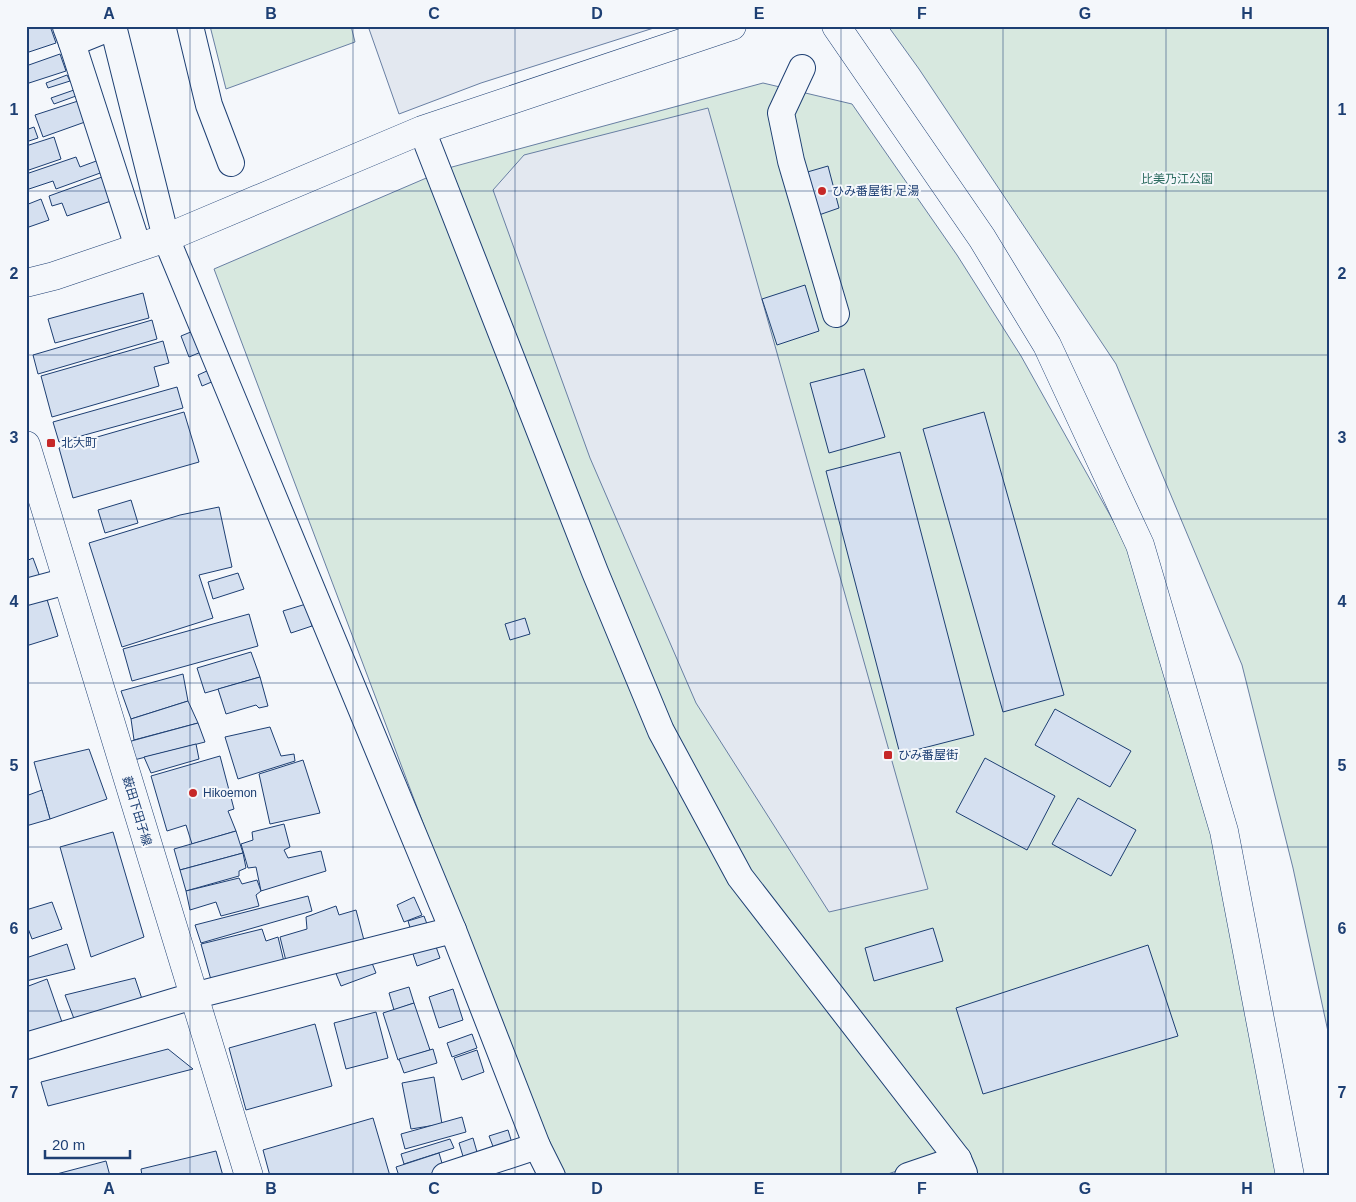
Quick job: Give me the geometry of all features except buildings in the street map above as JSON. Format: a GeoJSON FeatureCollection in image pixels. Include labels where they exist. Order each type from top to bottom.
{"type":"FeatureCollection","features":[{"type":"Feature","properties":{"kind":"street"},"geometry":{"type":"LineString","coordinates":[[138,247],[69,35],[114,26],[166,238],[453,930],[537,1146],[552,1176]]}},
{"type":"Feature","properties":{"kind":"street"},"geometry":{"type":"LineString","coordinates":[[190,26],[209,105],[232,163]]}},
{"type":"Feature","properties":{"kind":"street"},"geometry":{"type":"LineString","coordinates":[[26,283],[54,276],[166,238],[422,130],[732,26]]}},
{"type":"Feature","properties":{"kind":"street"},"geometry":{"type":"LineString","coordinates":[[836,26],[982,238],[1047,345],[1140,545],[1224,831],[1290,1176]]}},
{"type":"Feature","properties":{"kind":"street"},"geometry":{"type":"LineString","coordinates":[[802,68],[781,113],[791,161],[836,314]]}},
{"type":"Feature","properties":{"kind":"street"},"geometry":{"type":"LineString","coordinates":[[94,110],[131,96]]}},
{"type":"Feature","properties":{"kind":"street"},"geometry":{"type":"LineString","coordinates":[[422,130],[595,572],[661,731],[740,877],[962,1167],[908,1176]]}},
{"type":"Feature","properties":{"kind":"street"},"geometry":{"type":"LineString","coordinates":[[105,146],[140,132]]}},
{"type":"Feature","properties":{"kind":"street","name":"薮田下田子線"},"geometry":{"type":"LineString","coordinates":[[26,445],[249,1176]]}},
{"type":"Feature","properties":{"kind":"street"},"geometry":{"type":"LineString","coordinates":[[26,592],[67,581]]}},
{"type":"Feature","properties":{"kind":"street"},"geometry":{"type":"LineString","coordinates":[[26,1046],[193,996],[453,930]]}},
{"type":"Feature","properties":{"kind":"street"},"geometry":{"type":"LineString","coordinates":[[445,1176],[537,1146]]}},
{"type":"Feature","properties":{"kind":"green space"},"geometry":{"type":"Polygon","coordinates":[[[210,26],[351,26],[355,42],[226,89],[210,26]]]}},
{"type":"Feature","properties":{"kind":"green space","name":"比美乃江公園"},"geometry":{"type":"Polygon","coordinates":[[[888,26],[1330,26],[1330,1041],[1293,868],[1242,665],[1116,364],[919,69],[888,26]]]}},
{"type":"Feature","properties":{"kind":"green space"},"geometry":{"type":"Polygon","coordinates":[[[763,83],[852,104],[957,255],[1021,356],[1129,549],[1213,837],[1279,1176],[977,1176],[964,1148],[882,1176],[562,1176],[463,929],[214,269],[452,167],[763,83]]]}},
{"type":"Feature","properties":{"kind":"shaded area"},"geometry":{"type":"Polygon","coordinates":[[[368,26],[660,26],[481,83],[399,114],[368,26]]]}},
{"type":"Feature","properties":{"kind":"shaded area"},"geometry":{"type":"Polygon","coordinates":[[[708,108],[928,889],[829,912],[696,703],[590,458],[493,190],[524,155],[708,108]]]}},
{"type":"Feature","properties":{"kind":"place","name":"ひみ番屋街 足湯"},"geometry":{"type":"Point","coordinates":[822,191]}},
{"type":"Feature","properties":{"kind":"place","name":"北大町"},"geometry":{"type":"Point","coordinates":[51,443]}},
{"type":"Feature","properties":{"kind":"place","name":"ひみ番屋街"},"geometry":{"type":"Point","coordinates":[888,755]}},
{"type":"Feature","properties":{"kind":"place","name":"Hikoemon"},"geometry":{"type":"Point","coordinates":[193,793]}}]}
